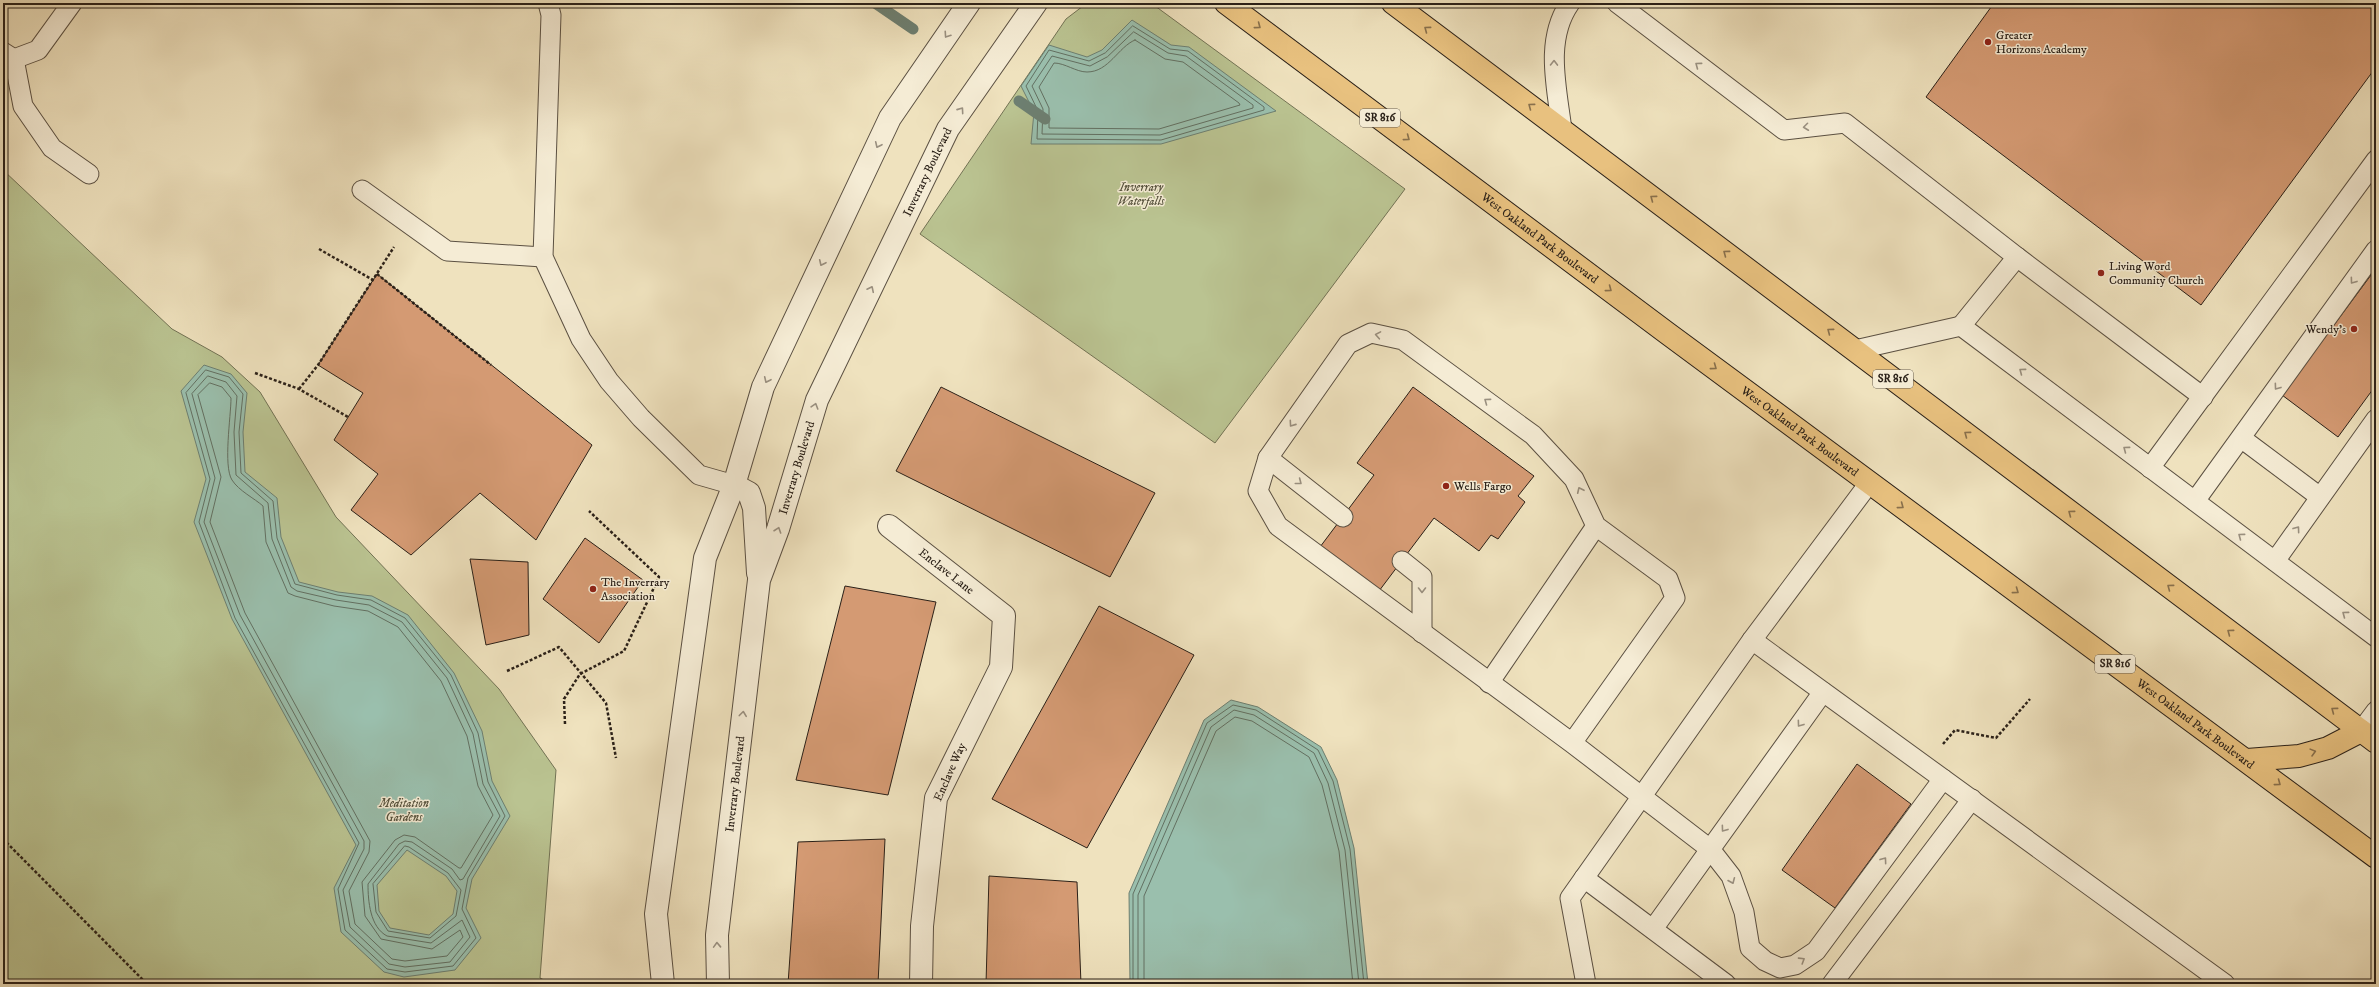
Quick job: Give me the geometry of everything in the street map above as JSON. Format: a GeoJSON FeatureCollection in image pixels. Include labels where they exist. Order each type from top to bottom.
{"type":"FeatureCollection","features":[{"type":"Feature","properties":{"kind":"main road","name":"West Oakland Park Boulevard"},"geometry":{"type":"LineString","coordinates":[[1226,3],[2376,857]]}},
{"type":"Feature","properties":{"kind":"main road","name":"SR 816"},"geometry":{"type":"LineString","coordinates":[[1393,3],[2368,737]]}},
{"type":"Feature","properties":{"kind":"main road"},"geometry":{"type":"LineString","coordinates":[[2247,760],[2299,756],[2368,737]]}},
{"type":"Feature","properties":{"kind":"street"},"geometry":{"type":"LineString","coordinates":[[663,984],[656,914],[705,558],[734,485],[763,387],[890,118],[969,3]]}},
{"type":"Feature","properties":{"kind":"street","name":"Inverrary Boulevard"},"geometry":{"type":"LineString","coordinates":[[718,984],[717,935],[759,580],[778,530],[817,400],[948,129],[1036,3]]}},
{"type":"Feature","properties":{"kind":"street"},"geometry":{"type":"LineString","coordinates":[[734,485],[749,493],[754,508],[759,580]]}},
{"type":"Feature","properties":{"kind":"street","name":"Enclave Lane"},"geometry":{"type":"LineString","coordinates":[[889,526],[1004,616]]}},
{"type":"Feature","properties":{"kind":"street","name":"Enclave Way"},"geometry":{"type":"LineString","coordinates":[[921,984],[922,926],[936,798],[1001,666],[1004,616]]}},
{"type":"Feature","properties":{"kind":"lane"},"geometry":{"type":"LineString","coordinates":[[72,3],[38,50],[8,55],[22,106],[52,148],[89,174]]}},
{"type":"Feature","properties":{"kind":"lane"},"geometry":{"type":"LineString","coordinates":[[548,3],[551,15],[543,257],[581,339],[609,381],[641,418],[700,475],[734,485]]}},
{"type":"Feature","properties":{"kind":"lane"},"geometry":{"type":"LineString","coordinates":[[1562,130],[1554,67],[1556,29],[1570,3]]}},
{"type":"Feature","properties":{"kind":"lane"},"geometry":{"type":"LineString","coordinates":[[1617,3],[1784,130],[1845,123],[2017,257],[2203,397]]}},
{"type":"Feature","properties":{"kind":"lane"},"geometry":{"type":"LineString","coordinates":[[2150,468],[2376,160]]}},
{"type":"Feature","properties":{"kind":"lane"},"geometry":{"type":"LineString","coordinates":[[362,190],[447,251],[543,257]]}},
{"type":"Feature","properties":{"kind":"lane"},"geometry":{"type":"LineString","coordinates":[[2195,502],[2376,250]]}},
{"type":"Feature","properties":{"kind":"lane"},"geometry":{"type":"LineString","coordinates":[[1855,350],[1961,326],[2017,257]]}},
{"type":"Feature","properties":{"kind":"lane"},"geometry":{"type":"LineString","coordinates":[[1961,326],[2376,637]]}},
{"type":"Feature","properties":{"kind":"lane"},"geometry":{"type":"LineString","coordinates":[[1572,743],[1675,598],[1668,579],[1596,526],[1574,479],[1533,435],[1403,340],[1371,333],[1348,344],[1268,458],[1258,490],[1278,526],[1572,743],[1710,849],[1731,876],[1744,912],[1750,948],[1765,961],[1780,968],[1795,965],[1816,952],[1943,779]]}},
{"type":"Feature","properties":{"kind":"lane"},"geometry":{"type":"LineString","coordinates":[[2275,561],[2376,419]]}},
{"type":"Feature","properties":{"kind":"lane"},"geometry":{"type":"LineString","coordinates":[[2241,438],[2320,497]]}},
{"type":"Feature","properties":{"kind":"lane"},"geometry":{"type":"LineString","coordinates":[[1268,458],[1343,517]]}},
{"type":"Feature","properties":{"kind":"lane"},"geometry":{"type":"LineString","coordinates":[[1586,984],[1570,898],[1752,640],[1870,482]]}},
{"type":"Feature","properties":{"kind":"lane"},"geometry":{"type":"LineString","coordinates":[[1489,683],[1596,526]]}},
{"type":"Feature","properties":{"kind":"lane"},"geometry":{"type":"LineString","coordinates":[[1402,561],[1422,577],[1422,633]]}},
{"type":"Feature","properties":{"kind":"lane"},"geometry":{"type":"LineString","coordinates":[[1752,640],[2225,984]]}},
{"type":"Feature","properties":{"kind":"lane"},"geometry":{"type":"LineString","coordinates":[[1653,929],[1823,692]]}},
{"type":"Feature","properties":{"kind":"lane"},"geometry":{"type":"LineString","coordinates":[[2368,737],[2376,711]]}},
{"type":"Feature","properties":{"kind":"lane"},"geometry":{"type":"LineString","coordinates":[[1832,984],[1972,799]]}},
{"type":"Feature","properties":{"kind":"lane"},"geometry":{"type":"LineString","coordinates":[[1584,878],[1726,984]]}},
{"type":"Feature","properties":{"kind":"path"},"geometry":{"type":"LineString","coordinates":[[299,389],[318,366],[408,224]]}},
{"type":"Feature","properties":{"kind":"path"},"geometry":{"type":"LineString","coordinates":[[319,249],[373,280]]}},
{"type":"Feature","properties":{"kind":"path"},"geometry":{"type":"LineString","coordinates":[[377,274],[491,365]]}},
{"type":"Feature","properties":{"kind":"path"},"geometry":{"type":"LineString","coordinates":[[255,373],[299,389],[348,417]]}},
{"type":"Feature","properties":{"kind":"path"},"geometry":{"type":"LineString","coordinates":[[565,724],[564,699],[580,674],[624,651],[660,577],[589,511]]}},
{"type":"Feature","properties":{"kind":"path"},"geometry":{"type":"LineString","coordinates":[[507,671],[559,647],[580,674],[606,703],[616,758]]}},
{"type":"Feature","properties":{"kind":"path"},"geometry":{"type":"LineString","coordinates":[[1942,745],[1955,730],[1996,738],[2030,700]]}},
{"type":"Feature","properties":{"kind":"path"},"geometry":{"type":"LineString","coordinates":[[3,838],[147,984]]}},
{"type":"Feature","properties":{"kind":"green space","name":"Inverrary Waterfalls"},"geometry":{"type":"Polygon","coordinates":[[[1087,3],[1151,3],[1405,189],[1215,443],[920,234],[1066,19],[1087,3]]]}},
{"type":"Feature","properties":{"kind":"green space","name":"Meditation Gardens"},"geometry":{"type":"Polygon","coordinates":[[[3,170],[172,329],[222,357],[260,392],[336,517],[499,689],[556,770],[540,978],[552,984],[3,984],[3,170]]]}},
{"type":"Feature","properties":{"kind":"water"},"geometry":{"type":"Polygon","coordinates":[[[1132,20],[1171,45],[1189,47],[1276,111],[1161,144],[1031,144],[1034,112],[1021,86],[1049,45],[1087,57],[1102,50],[1132,20]]]}},
{"type":"Feature","properties":{"kind":"water"},"geometry":{"type":"Polygon","coordinates":[[[204,365],[231,374],[247,393],[243,432],[245,472],[277,498],[281,537],[299,582],[338,592],[372,596],[408,615],[454,673],[482,731],[492,781],[510,816],[472,879],[466,908],[481,938],[455,970],[404,977],[384,972],[341,932],[334,888],[356,845],[232,619],[194,522],[206,479],[181,391],[204,365]],[[407,850],[377,885],[379,911],[390,928],[429,935],[453,914],[457,891],[446,876],[407,850]]]}},
{"type":"Feature","properties":{"kind":"water"},"geometry":{"type":"Polygon","coordinates":[[[1231,700],[1258,707],[1321,747],[1337,780],[1354,848],[1368,984],[1130,984],[1129,893],[1204,720],[1231,700]]]}},
{"type":"Feature","properties":{"kind":"building"},"geometry":{"type":"Polygon","coordinates":[[[1994,3],[2376,3],[2376,67],[2201,305],[1926,97],[1994,3]]]}},
{"type":"Feature","properties":{"kind":"building","name":"Wendy's"},"geometry":{"type":"Polygon","coordinates":[[[2374,271],[2376,272],[2376,385],[2338,437],[2282,395],[2374,271]]]}},
{"type":"Feature","properties":{"kind":"building"},"geometry":{"type":"Polygon","coordinates":[[[377,274],[592,445],[536,540],[480,493],[411,555],[351,510],[378,474],[334,440],[363,393],[318,365],[377,274]]]}},
{"type":"Feature","properties":{"kind":"building"},"geometry":{"type":"Polygon","coordinates":[[[941,387],[1155,493],[1110,577],[896,471],[941,387]]]}},
{"type":"Feature","properties":{"kind":"building","name":"Wells Fargo"},"geometry":{"type":"Polygon","coordinates":[[[1413,387],[1534,476],[1518,496],[1525,502],[1498,539],[1491,535],[1479,551],[1434,518],[1379,591],[1320,547],[1374,475],[1357,463],[1413,387]]]}},
{"type":"Feature","properties":{"kind":"building","name":"The Inverrary Association"},"geometry":{"type":"Polygon","coordinates":[[[585,538],[643,580],[599,643],[543,599],[585,538]]]}},
{"type":"Feature","properties":{"kind":"building"},"geometry":{"type":"Polygon","coordinates":[[[470,559],[528,562],[529,635],[486,645],[470,559]]]}},
{"type":"Feature","properties":{"kind":"building"},"geometry":{"type":"Polygon","coordinates":[[[845,586],[936,602],[888,795],[796,780],[845,586]]]}},
{"type":"Feature","properties":{"kind":"building"},"geometry":{"type":"Polygon","coordinates":[[[1099,606],[1194,655],[1087,848],[992,799],[1099,606]]]}},
{"type":"Feature","properties":{"kind":"building"},"geometry":{"type":"Polygon","coordinates":[[[1857,764],[1911,804],[1835,908],[1782,870],[1857,764]]]}},
{"type":"Feature","properties":{"kind":"building"},"geometry":{"type":"Polygon","coordinates":[[[885,839],[878,984],[788,984],[798,842],[885,839]]]}},
{"type":"Feature","properties":{"kind":"building"},"geometry":{"type":"Polygon","coordinates":[[[989,876],[1077,882],[1081,984],[986,984],[989,876]]]}},
{"type":"Feature","properties":{"kind":"waterway"},"geometry":{"type":"LineString","coordinates":[[875,3],[913,29]]}},
{"type":"Feature","properties":{"kind":"waterway"},"geometry":{"type":"LineString","coordinates":[[1019,101],[1045,119]]}},
{"type":"Feature","properties":{"kind":"place","name":"Greater Horizons Academy"},"geometry":{"type":"Point","coordinates":[1988,42]}},
{"type":"Feature","properties":{"kind":"place","name":"Living Word Community Church"},"geometry":{"type":"Point","coordinates":[2101,273]}},
{"type":"Feature","properties":{"kind":"place","name":"Wendy's"},"geometry":{"type":"Point","coordinates":[2354,329]}},
{"type":"Feature","properties":{"kind":"place","name":"Wells Fargo"},"geometry":{"type":"Point","coordinates":[1446,486]}},
{"type":"Feature","properties":{"kind":"place","name":"The Inverrary Association"},"geometry":{"type":"Point","coordinates":[593,589]}}]}
